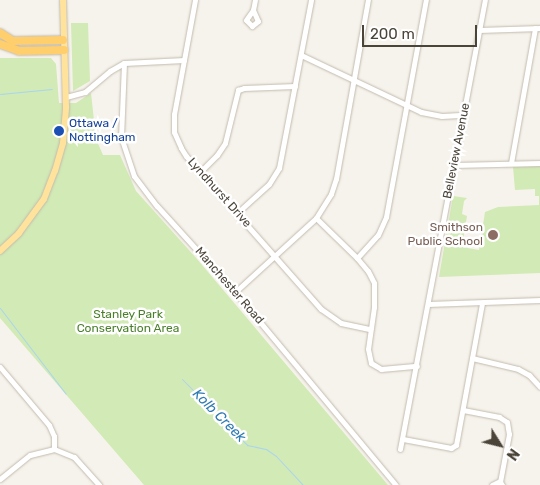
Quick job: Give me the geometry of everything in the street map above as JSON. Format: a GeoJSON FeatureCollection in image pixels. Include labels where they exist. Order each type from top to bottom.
{"type":"FeatureCollection","features":[{"type":"Feature","properties":{"kind":"highway"},"geometry":{"type":"LineString","coordinates":[[0,33],[14,41],[63,40]]}},
{"type":"Feature","properties":{"kind":"highway"},"geometry":{"type":"LineString","coordinates":[[0,44],[19,51],[64,50]]}},
{"type":"Feature","properties":{"kind":"main road"},"geometry":{"type":"LineString","coordinates":[[0,251],[19,233],[44,199],[63,143],[66,97],[63,40],[64,0]]}},
{"type":"Feature","properties":{"kind":"street","name":"Lyndhurst Drive"},"geometry":{"type":"LineString","coordinates":[[195,0],[174,114],[174,132],[186,156],[328,316],[347,325],[370,329]]}},
{"type":"Feature","properties":{"kind":"street"},"geometry":{"type":"LineString","coordinates":[[254,10],[255,0]]}},
{"type":"Feature","properties":{"kind":"street"},"geometry":{"type":"LineString","coordinates":[[237,213],[269,184],[277,172],[311,0]]}},
{"type":"Feature","properties":{"kind":"street"},"geometry":{"type":"LineString","coordinates":[[235,292],[316,218],[330,194],[336,179],[368,0]]}},
{"type":"Feature","properties":{"kind":"street"},"geometry":{"type":"LineString","coordinates":[[357,258],[378,235],[384,223],[426,0]]}},
{"type":"Feature","properties":{"kind":"street","name":"Belleview Avenue"},"geometry":{"type":"LineString","coordinates":[[400,449],[485,0]]}},
{"type":"Feature","properties":{"kind":"street"},"geometry":{"type":"LineString","coordinates":[[479,30],[538,28],[511,163]]}},
{"type":"Feature","properties":{"kind":"street"},"geometry":{"type":"LineString","coordinates":[[301,55],[421,112],[442,116],[464,115]]}},
{"type":"Feature","properties":{"kind":"street"},"geometry":{"type":"LineString","coordinates":[[66,97],[85,92],[110,70],[124,63],[184,60]]}},
{"type":"Feature","properties":{"kind":"street","name":"Manchester Road"},"geometry":{"type":"LineString","coordinates":[[124,63],[121,137],[134,176],[158,206],[235,292],[396,485]]}},
{"type":"Feature","properties":{"kind":"street"},"geometry":{"type":"LineString","coordinates":[[200,172],[217,155],[225,143],[238,90],[244,88],[295,86]]}},
{"type":"Feature","properties":{"kind":"street"},"geometry":{"type":"LineString","coordinates":[[454,165],[540,162]]}},
{"type":"Feature","properties":{"kind":"street"},"geometry":{"type":"LineString","coordinates":[[316,218],[357,258],[368,271],[374,283],[374,307],[368,355],[373,366],[381,368],[417,366]]}},
{"type":"Feature","properties":{"kind":"street"},"geometry":{"type":"LineString","coordinates":[[428,304],[540,300]]}},
{"type":"Feature","properties":{"kind":"street"},"geometry":{"type":"LineString","coordinates":[[403,439],[453,448],[457,443],[482,303]]}},
{"type":"Feature","properties":{"kind":"street"},"geometry":{"type":"LineString","coordinates":[[472,358],[518,369],[529,375],[540,386]]}},
{"type":"Feature","properties":{"kind":"street"},"geometry":{"type":"LineString","coordinates":[[0,367],[48,425],[54,436],[54,449]]}},
{"type":"Feature","properties":{"kind":"street"},"geometry":{"type":"LineString","coordinates":[[463,410],[499,417],[507,422],[509,434],[501,483],[492,485]]}},
{"type":"Feature","properties":{"kind":"street"},"geometry":{"type":"LineString","coordinates":[[0,479],[30,455],[54,449],[74,457],[99,485]]}},
{"type":"Feature","properties":{"kind":"green space"},"geometry":{"type":"Polygon","coordinates":[[[71,23],[88,23],[90,81],[73,91],[71,23]]]}},
{"type":"Feature","properties":{"kind":"green space","name":"Stanley Park Conservation Area"},"geometry":{"type":"Polygon","coordinates":[[[0,58],[51,58],[56,64],[59,103],[76,103],[91,93],[96,139],[103,155],[120,155],[136,191],[197,259],[388,485],[144,485],[0,318],[0,58]]]}},
{"type":"Feature","properties":{"kind":"green space","name":"Smithson Public School"},"geometry":{"type":"Polygon","coordinates":[[[540,166],[540,273],[439,277],[453,196],[467,198],[464,201],[462,214],[467,216],[462,247],[479,250],[485,212],[498,207],[539,205],[539,196],[535,196],[535,189],[515,190],[513,167],[540,166]]]}},
{"type":"Feature","properties":{"kind":"waterway"},"geometry":{"type":"LineString","coordinates":[[0,94],[52,89]]}},
{"type":"Feature","properties":{"kind":"waterway"},"geometry":{"type":"LineString","coordinates":[[0,308],[66,394]]}},
{"type":"Feature","properties":{"kind":"waterway","name":"Kolb Creek"},"geometry":{"type":"LineString","coordinates":[[182,379],[247,445],[266,449],[276,456],[303,485]]}},
{"type":"Feature","properties":{"kind":"place","name":"Ottawa / Nottingham"},"geometry":{"type":"Point","coordinates":[59,131]}},
{"type":"Feature","properties":{"kind":"place","name":"Smithson Public School"},"geometry":{"type":"Point","coordinates":[493,235]}}]}
